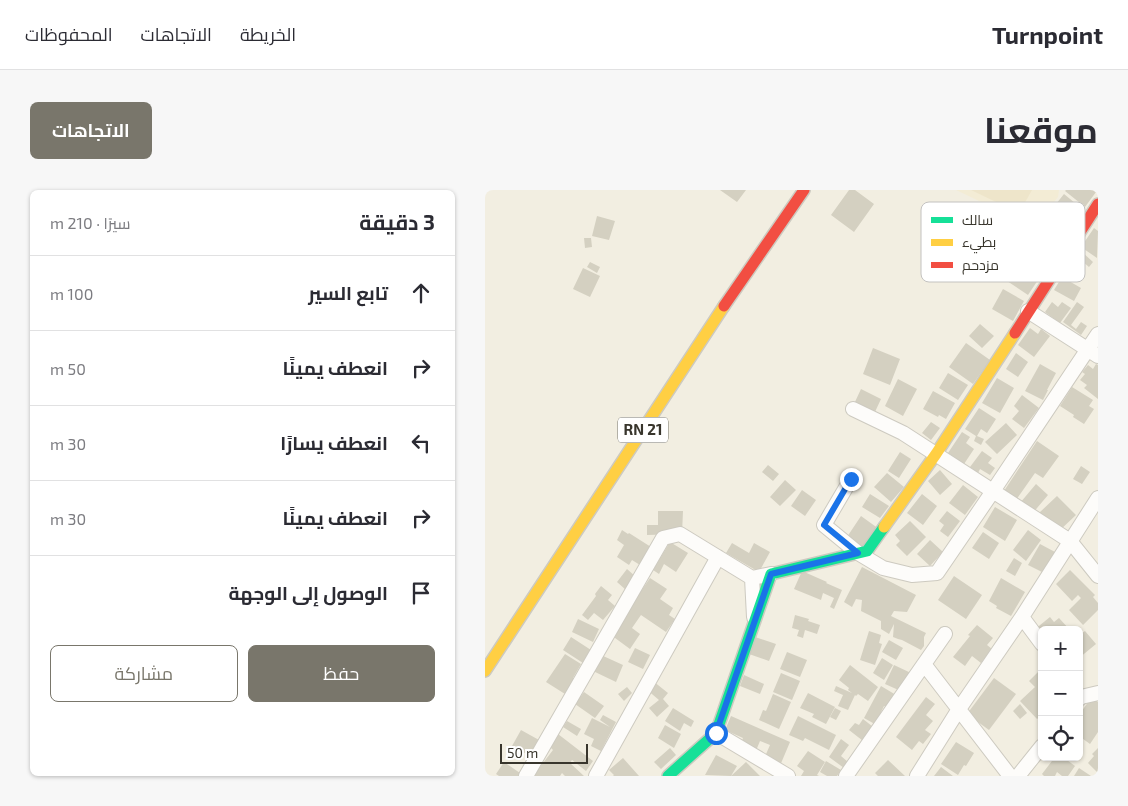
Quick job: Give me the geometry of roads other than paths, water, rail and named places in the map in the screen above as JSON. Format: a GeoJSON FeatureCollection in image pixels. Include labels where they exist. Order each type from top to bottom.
{"type":"FeatureCollection","features":[{"type":"Feature","properties":{"kind":"street","name":"RN 21"},"geometry":{"type":"LineString","coordinates":[[485,671],[706,333],[804,190]]}},
{"type":"Feature","properties":{"kind":"street"},"geometry":{"type":"LineString","coordinates":[[1085,224],[1098,204]]}},
{"type":"Feature","properties":{"kind":"street"},"geometry":{"type":"LineString","coordinates":[[526,776],[663,538],[680,534],[752,578],[867,551],[935,454],[1047,282]]}},
{"type":"Feature","properties":{"kind":"street"},"geometry":{"type":"LineString","coordinates":[[1028,311],[1093,353]]}},
{"type":"Feature","properties":{"kind":"street"},"geometry":{"type":"LineString","coordinates":[[851,479],[824,525],[858,553],[883,568],[912,575],[937,573],[993,491],[1093,353],[1098,334]]}},
{"type":"Feature","properties":{"kind":"street"},"geometry":{"type":"LineString","coordinates":[[853,409],[903,433],[1070,541],[1098,576]]}},
{"type":"Feature","properties":{"kind":"street"},"geometry":{"type":"LineString","coordinates":[[917,776],[1098,498]]}},
{"type":"Feature","properties":{"kind":"street"},"geometry":{"type":"LineString","coordinates":[[596,776],[718,557]]}},
{"type":"Feature","properties":{"kind":"street"},"geometry":{"type":"LineString","coordinates":[[668,776],[716,733],[771,574]]}},
{"type":"Feature","properties":{"kind":"street"},"geometry":{"type":"LineString","coordinates":[[752,578],[754,624]]}},
{"type":"Feature","properties":{"kind":"street"},"geometry":{"type":"LineString","coordinates":[[1021,617],[1038,639]]}},
{"type":"Feature","properties":{"kind":"street"},"geometry":{"type":"LineString","coordinates":[[846,776],[945,634]]}},
{"type":"Feature","properties":{"kind":"street"},"geometry":{"type":"LineString","coordinates":[[924,664],[1010,776]]}},
{"type":"Feature","properties":{"kind":"street"},"geometry":{"type":"LineString","coordinates":[[1083,696],[1098,693]]}},
{"type":"Feature","properties":{"kind":"street"},"geometry":{"type":"LineString","coordinates":[[716,733],[780,774]]}},
{"type":"Feature","properties":{"kind":"street"},"geometry":{"type":"LineString","coordinates":[[1018,776],[1038,751]]}}]}
